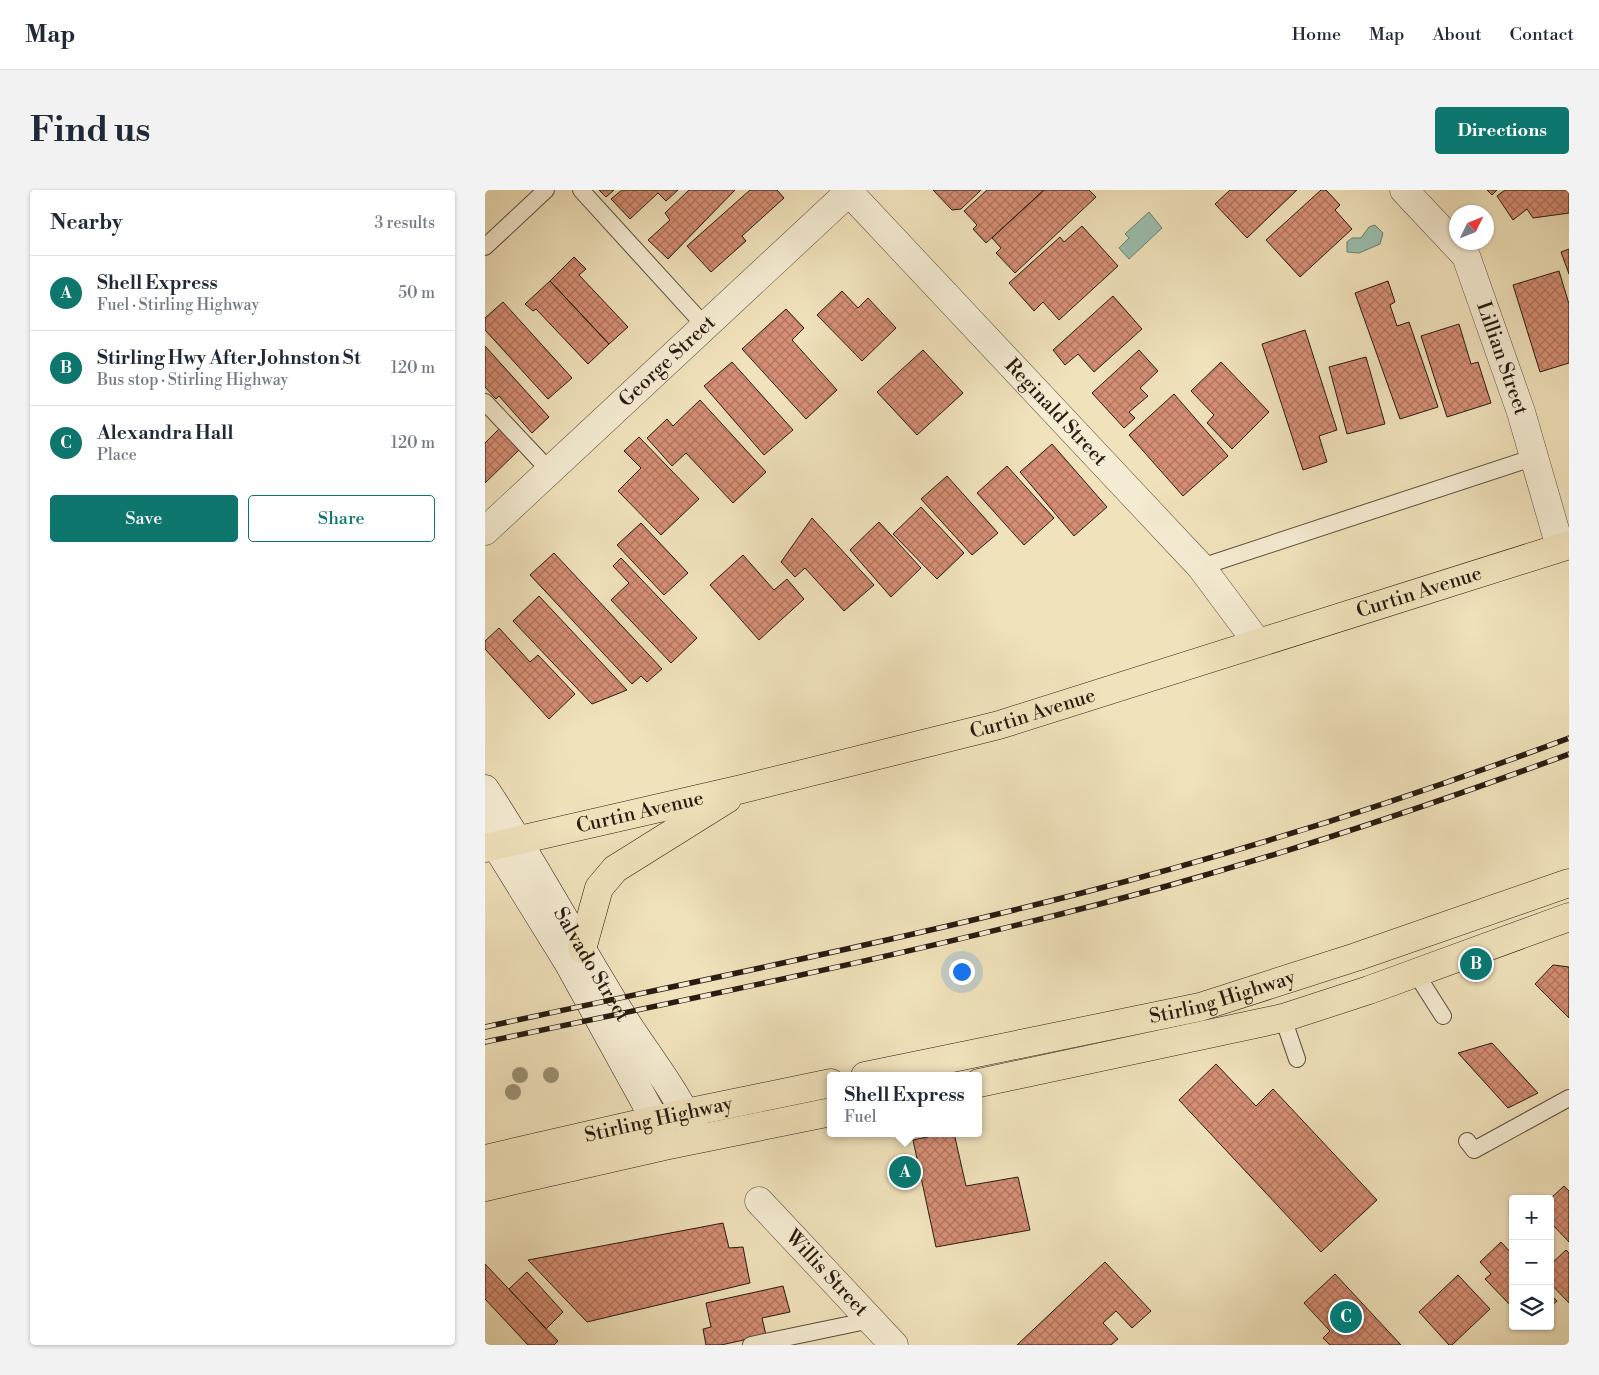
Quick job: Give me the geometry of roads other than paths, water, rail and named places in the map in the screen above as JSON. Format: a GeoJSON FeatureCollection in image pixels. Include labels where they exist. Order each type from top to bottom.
{"type":"FeatureCollection","features":[{"type":"Feature","properties":{"kind":"main road","name":"Curtin Avenue"},"geometry":{"type":"LineString","coordinates":[[496,840],[743,789],[999,726],[1257,642],[1564,546]]}},
{"type":"Feature","properties":{"kind":"main road"},"geometry":{"type":"LineString","coordinates":[[582,949],[599,888],[615,869],[743,789]]}},
{"type":"Feature","properties":{"kind":"main road","name":"Stirling Highway"},"geometry":{"type":"LineString","coordinates":[[884,1072],[1200,1007],[1569,883]]}},
{"type":"Feature","properties":{"kind":"main road","name":"Stirling Highway"},"geometry":{"type":"LineString","coordinates":[[982,1082],[1283,1018],[1569,916]]}},
{"type":"Feature","properties":{"kind":"main road","name":"Stirling Highway"},"geometry":{"type":"LineString","coordinates":[[485,1159],[686,1113],[827,1084]]}},
{"type":"Feature","properties":{"kind":"main road","name":"Stirling Highway"},"geometry":{"type":"LineString","coordinates":[[485,1187],[664,1146],[827,1113]]}},
{"type":"Feature","properties":{"kind":"street","name":"Lillian Street"},"geometry":{"type":"LineString","coordinates":[[1404,190],[1466,256],[1521,412],[1564,546]]}},
{"type":"Feature","properties":{"kind":"street","name":"George Street"},"geometry":{"type":"LineString","coordinates":[[485,531],[848,191]]}},
{"type":"Feature","properties":{"kind":"street","name":"Reginald Street"},"geometry":{"type":"LineString","coordinates":[[848,191],[1201,567],[1257,642]]}},
{"type":"Feature","properties":{"kind":"street","name":"Salvado Street"},"geometry":{"type":"LineString","coordinates":[[485,790],[496,840],[569,964],[655,1120],[664,1146]]}},
{"type":"Feature","properties":{"kind":"street","name":"Salvado Street"},"geometry":{"type":"LineString","coordinates":[[496,840],[582,949],[619,1012],[686,1113],[697,1139]]}},
{"type":"Feature","properties":{"kind":"street","name":"Willis Street"},"geometry":{"type":"LineString","coordinates":[[759,1201],[894,1345]]}},
{"type":"Feature","properties":{"kind":"lane"},"geometry":{"type":"LineString","coordinates":[[485,247],[546,190]]}},
{"type":"Feature","properties":{"kind":"lane"},"geometry":{"type":"LineString","coordinates":[[581,190],[705,326]]}},
{"type":"Feature","properties":{"kind":"lane"},"geometry":{"type":"LineString","coordinates":[[485,402],[550,471]]}},
{"type":"Feature","properties":{"kind":"lane"},"geometry":{"type":"LineString","coordinates":[[1201,567],[1535,456]]}},
{"type":"Feature","properties":{"kind":"lane"},"geometry":{"type":"LineString","coordinates":[[1415,972],[1443,1016]]}},
{"type":"Feature","properties":{"kind":"lane"},"geometry":{"type":"LineString","coordinates":[[1283,1018],[1297,1060]]}},
{"type":"Feature","properties":{"kind":"lane"},"geometry":{"type":"LineString","coordinates":[[1467,1141],[1474,1150],[1569,1098]]}},
{"type":"Feature","properties":{"kind":"lane"},"geometry":{"type":"LineString","coordinates":[[751,1345],[871,1320]]}},
{"type":"Feature","properties":{"kind":"railway"},"geometry":{"type":"LineString","coordinates":[[485,1027],[780,964],[1074,895],[1262,843],[1447,782],[1569,738]]}},
{"type":"Feature","properties":{"kind":"railway"},"geometry":{"type":"LineString","coordinates":[[485,1042],[827,969],[1082,909],[1167,886],[1319,840],[1470,790],[1569,754]]}},
{"type":"Feature","properties":{"kind":"place","name":"Stirling Hwy After Johnston St"},"geometry":{"type":"Point","coordinates":[1476,964]}},
{"type":"Feature","properties":{"kind":"place","name":"Shell Express"},"geometry":{"type":"Point","coordinates":[905,1172]}},
{"type":"Feature","properties":{"kind":"place","name":"Alexandra Hall"},"geometry":{"type":"Point","coordinates":[1346,1317]}}]}
